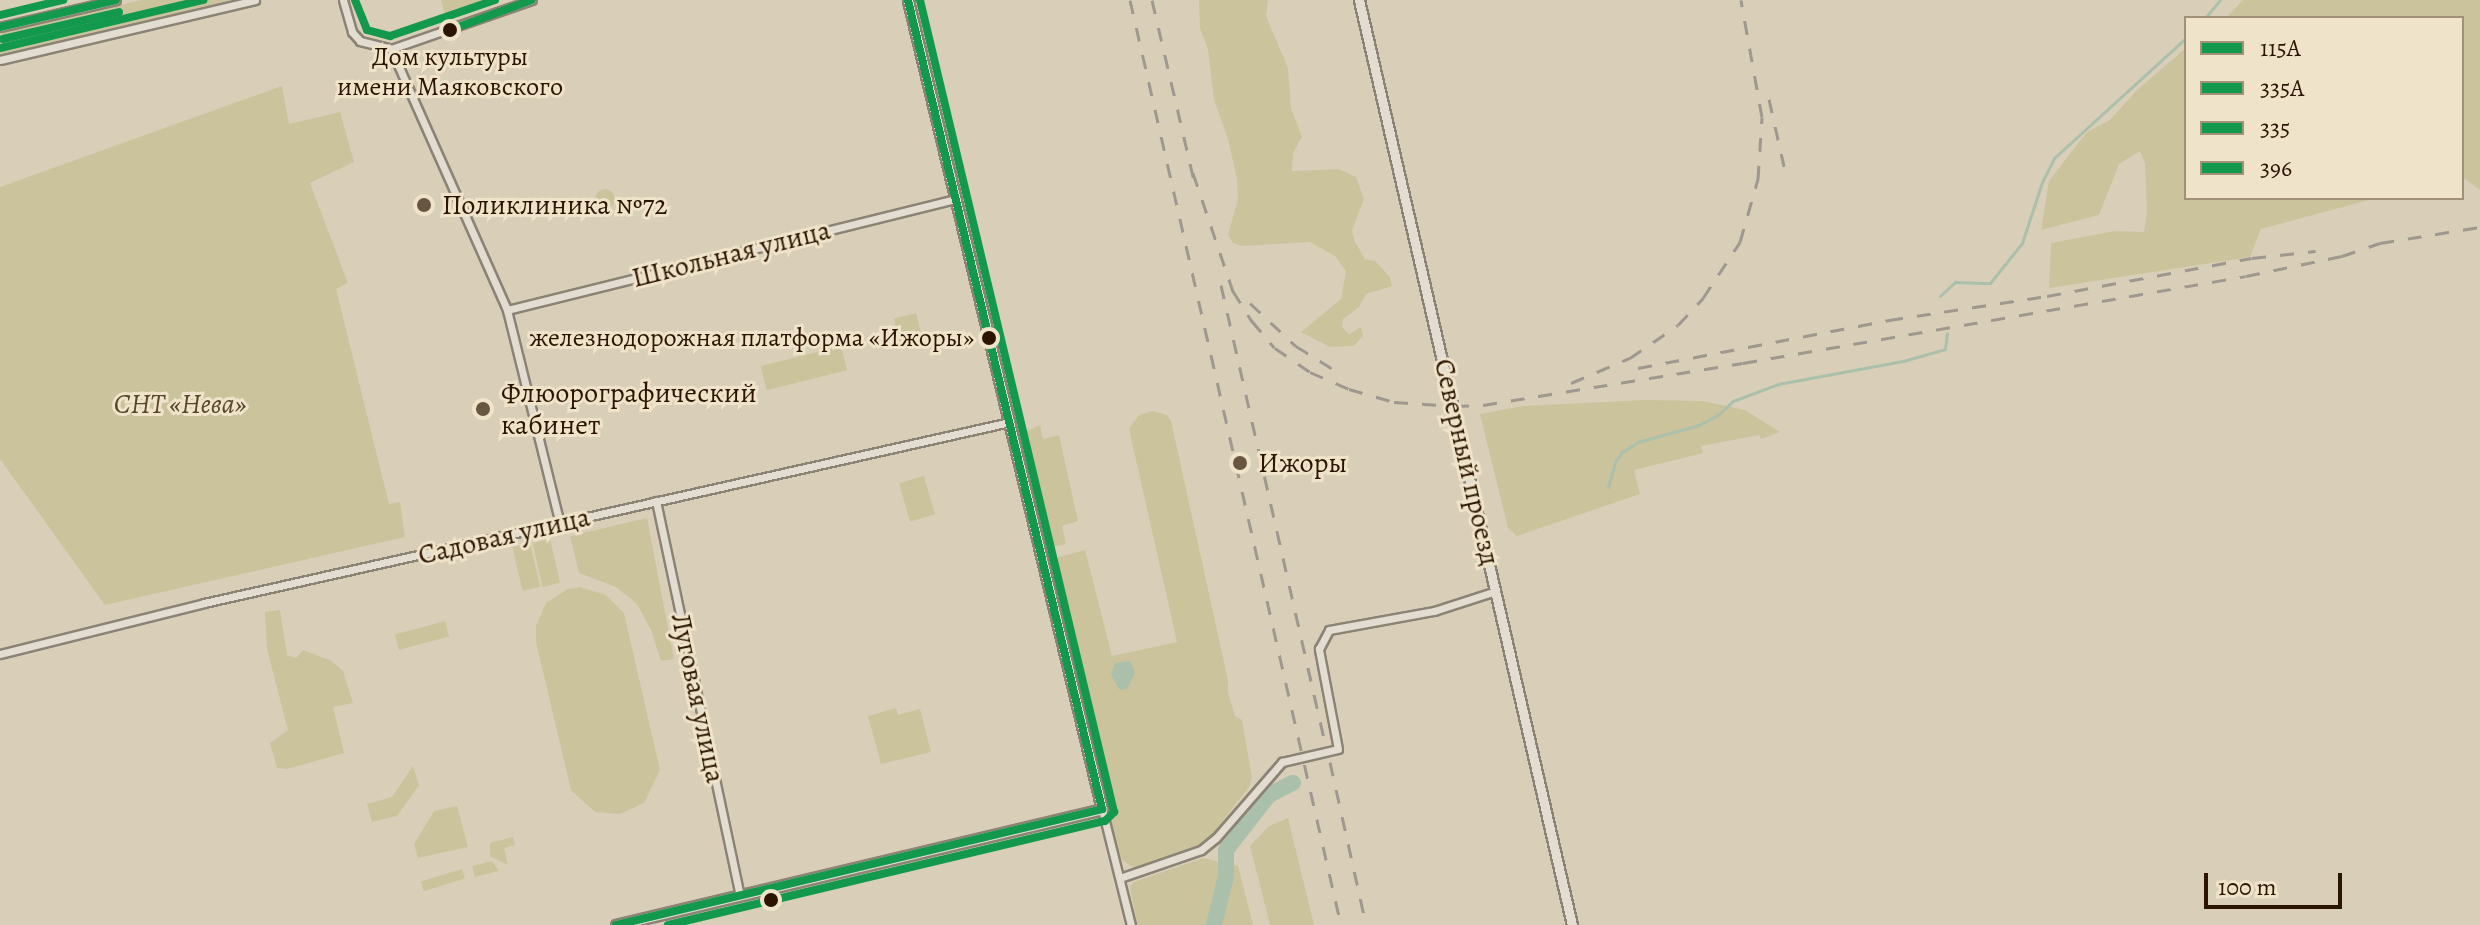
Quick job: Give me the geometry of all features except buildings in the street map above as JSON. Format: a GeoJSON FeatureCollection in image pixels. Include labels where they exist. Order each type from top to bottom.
{"type":"FeatureCollection","features":[{"type":"Feature","properties":{"kind":"street"},"geometry":{"type":"LineString","coordinates":[[0,27],[116,0]]}},
{"type":"Feature","properties":{"kind":"street"},"geometry":{"type":"LineString","coordinates":[[0,60],[255,0]]}},
{"type":"Feature","properties":{"kind":"street"},"geometry":{"type":"LineString","coordinates":[[343,0],[352,32],[360,41],[391,49],[532,0]]}},
{"type":"Feature","properties":{"kind":"street"},"geometry":{"type":"LineString","coordinates":[[908,0],[1131,925]]}},
{"type":"Feature","properties":{"kind":"street","name":"Северный проезд"},"geometry":{"type":"LineString","coordinates":[[1359,0],[1572,925]]}},
{"type":"Feature","properties":{"kind":"street"},"geometry":{"type":"LineString","coordinates":[[391,49],[507,310],[560,524]]}},
{"type":"Feature","properties":{"kind":"street","name":"Школьная улица"},"geometry":{"type":"LineString","coordinates":[[507,310],[955,199]]}},
{"type":"Feature","properties":{"kind":"street","name":"Садовая улица"},"geometry":{"type":"LineString","coordinates":[[0,654],[204,603],[1010,422]]}},
{"type":"Feature","properties":{"kind":"street","name":"Луговая улица"},"geometry":{"type":"LineString","coordinates":[[656,501],[740,895]]}},
{"type":"Feature","properties":{"kind":"street"},"geometry":{"type":"LineString","coordinates":[[1120,878],[1201,850],[1216,838],[1282,762],[1338,749],[1319,649],[1329,630],[1434,611],[1496,591]]}},
{"type":"Feature","properties":{"kind":"street"},"geometry":{"type":"LineString","coordinates":[[616,925],[1102,809]]}},
{"type":"Feature","properties":{"kind":"green space"},"geometry":{"type":"Polygon","coordinates":[[[142,0],[232,0],[0,55],[0,33],[142,0]]]}},
{"type":"Feature","properties":{"kind":"green space"},"geometry":{"type":"Polygon","coordinates":[[[441,0],[498,0],[446,18],[441,0]]]}},
{"type":"Feature","properties":{"kind":"green space"},"geometry":{"type":"Polygon","coordinates":[[[1199,0],[1268,0],[1266,16],[1288,68],[1291,108],[1302,137],[1293,153],[1292,171],[1339,169],[1356,177],[1364,199],[1352,230],[1355,242],[1365,259],[1375,261],[1390,277],[1392,286],[1366,294],[1359,307],[1343,319],[1342,327],[1349,334],[1361,327],[1363,336],[1354,346],[1330,347],[1301,332],[1341,299],[1346,271],[1335,256],[1310,242],[1243,246],[1233,243],[1228,235],[1238,199],[1237,179],[1228,139],[1214,100],[1208,49],[1200,28],[1199,0]]]}},
{"type":"Feature","properties":{"kind":"green space"},"geometry":{"type":"Polygon","coordinates":[[[2243,0],[2480,0],[2480,190],[2464,178],[2464,16],[2228,16],[2243,0]]]}},
{"type":"Feature","properties":{"kind":"green space"},"geometry":{"type":"Polygon","coordinates":[[[2184,50],[2184,200],[2369,200],[2261,229],[2250,257],[2049,288],[2051,243],[2115,231],[2144,232],[2147,212],[2145,163],[2140,151],[2119,164],[2099,215],[2041,230],[2049,181],[2087,132],[2110,120],[2136,91],[2184,50]]]}},
{"type":"Feature","properties":{"kind":"green space","name":"СНТ «Нева»"},"geometry":{"type":"Polygon","coordinates":[[[282,86],[289,124],[340,112],[354,162],[310,183],[348,283],[336,289],[389,504],[400,502],[405,537],[105,605],[0,459],[0,187],[282,86]]]}},
{"type":"Feature","properties":{"kind":"green space"},"geometry":{"type":"Polygon","coordinates":[[[601,189],[609,189],[615,199],[609,209],[601,209],[595,203],[595,195],[601,189]]]}},
{"type":"Feature","properties":{"kind":"green space"},"geometry":{"type":"Polygon","coordinates":[[[916,313],[923,341],[901,347],[894,319],[916,313]]]}},
{"type":"Feature","properties":{"kind":"green space"},"geometry":{"type":"Polygon","coordinates":[[[841,346],[847,370],[767,390],[760,366],[841,346]]]}},
{"type":"Feature","properties":{"kind":"green space"},"geometry":{"type":"Polygon","coordinates":[[[1645,400],[1703,401],[1745,410],[1780,432],[1761,439],[1759,435],[1701,446],[1703,453],[1634,470],[1640,494],[1517,536],[1508,528],[1480,414],[1523,406],[1645,400]]]}},
{"type":"Feature","properties":{"kind":"green space"},"geometry":{"type":"Polygon","coordinates":[[[1153,411],[1167,415],[1171,421],[1228,680],[1228,692],[1235,716],[1242,720],[1252,777],[1249,787],[1212,835],[1196,847],[1135,869],[1122,860],[1118,851],[1048,560],[1085,550],[1112,656],[1177,642],[1129,429],[1139,415],[1153,411]]]}},
{"type":"Feature","properties":{"kind":"green space"},"geometry":{"type":"Polygon","coordinates":[[[1040,425],[1043,439],[1059,435],[1078,521],[1062,526],[1066,544],[1045,548],[1019,435],[1040,425]]]}},
{"type":"Feature","properties":{"kind":"green space"},"geometry":{"type":"Polygon","coordinates":[[[924,476],[935,514],[910,522],[899,483],[924,476]]]}},
{"type":"Feature","properties":{"kind":"green space"},"geometry":{"type":"Polygon","coordinates":[[[647,518],[674,659],[661,661],[651,630],[637,604],[616,587],[579,573],[570,536],[647,518]]]}},
{"type":"Feature","properties":{"kind":"green space"},"geometry":{"type":"Polygon","coordinates":[[[550,539],[560,583],[543,587],[532,543],[550,539]]]}},
{"type":"Feature","properties":{"kind":"green space"},"geometry":{"type":"Polygon","coordinates":[[[530,543],[540,587],[523,591],[512,547],[530,543]]]}},
{"type":"Feature","properties":{"kind":"green space"},"geometry":{"type":"Polygon","coordinates":[[[580,587],[606,595],[624,613],[660,770],[644,803],[620,814],[595,812],[571,790],[536,642],[536,626],[546,603],[568,589],[580,587]]]}},
{"type":"Feature","properties":{"kind":"green space"},"geometry":{"type":"Polygon","coordinates":[[[280,610],[287,655],[296,658],[303,650],[330,660],[343,671],[353,703],[333,707],[344,753],[287,769],[277,768],[270,743],[288,730],[267,649],[265,612],[280,610]]]}},
{"type":"Feature","properties":{"kind":"green space"},"geometry":{"type":"Polygon","coordinates":[[[445,621],[449,636],[399,650],[395,634],[445,621]]]}},
{"type":"Feature","properties":{"kind":"green space"},"geometry":{"type":"Polygon","coordinates":[[[896,708],[898,715],[920,709],[931,752],[881,764],[868,716],[896,708]]]}},
{"type":"Feature","properties":{"kind":"green space"},"geometry":{"type":"Polygon","coordinates":[[[413,766],[419,785],[397,816],[372,822],[367,804],[392,797],[413,766]]]}},
{"type":"Feature","properties":{"kind":"green space"},"geometry":{"type":"Polygon","coordinates":[[[457,806],[468,847],[418,858],[414,844],[434,811],[457,806]]]}},
{"type":"Feature","properties":{"kind":"green space"},"geometry":{"type":"Polygon","coordinates":[[[1288,818],[1314,925],[1270,925],[1250,846],[1269,826],[1288,818]]]}},
{"type":"Feature","properties":{"kind":"green space"},"geometry":{"type":"Polygon","coordinates":[[[513,837],[515,845],[504,848],[508,865],[490,856],[490,843],[513,837]]]}},
{"type":"Feature","properties":{"kind":"green space"},"geometry":{"type":"Polygon","coordinates":[[[1203,858],[1238,866],[1253,925],[1137,925],[1130,887],[1134,882],[1203,858]]]}},
{"type":"Feature","properties":{"kind":"green space"},"geometry":{"type":"Polygon","coordinates":[[[492,861],[499,871],[475,877],[472,866],[492,861]]]}},
{"type":"Feature","properties":{"kind":"green space"},"geometry":{"type":"Polygon","coordinates":[[[462,869],[465,879],[424,891],[421,882],[462,869]]]}},
{"type":"Feature","properties":{"kind":"shaded area"},"geometry":{"type":"Polygon","coordinates":[[[1130,661],[1135,673],[1127,689],[1120,690],[1111,675],[1115,663],[1130,661]]]}},
{"type":"Feature","properties":{"kind":"waterway"},"geometry":{"type":"LineString","coordinates":[[2207,16],[2220,0]]}},
{"type":"Feature","properties":{"kind":"waterway"},"geometry":{"type":"LineString","coordinates":[[1940,296],[1955,282],[1990,283],[2022,243],[2042,182],[2054,158],[2184,40]]}},
{"type":"Feature","properties":{"kind":"waterway"},"geometry":{"type":"LineString","coordinates":[[1608,487],[1615,462],[1622,452],[1638,442],[1699,425],[1718,415],[1733,401],[1778,384],[1903,361],[1945,349],[1947,333]]}},
{"type":"Feature","properties":{"kind":"waterway"},"geometry":{"type":"LineString","coordinates":[[1214,925],[1226,876],[1226,850],[1269,795],[1293,783]]}},
{"type":"Feature","properties":{"kind":"railway"},"geometry":{"type":"LineString","coordinates":[[1130,0],[1341,925]]}},
{"type":"Feature","properties":{"kind":"railway"},"geometry":{"type":"LineString","coordinates":[[1152,0],[1194,181]]}},
{"type":"Feature","properties":{"kind":"railway"},"geometry":{"type":"LineString","coordinates":[[1571,383],[1630,358],[1678,325],[1703,298],[1740,242],[1758,179],[1762,117],[1741,0]]}},
{"type":"Feature","properties":{"kind":"railway"},"geometry":{"type":"LineString","coordinates":[[1769,99],[1784,166]]}},
{"type":"Feature","properties":{"kind":"railway"},"geometry":{"type":"LineString","coordinates":[[1193,173],[1233,291],[1252,321],[1275,348],[1310,372],[1349,389],[1394,402],[1455,406],[1483,405],[1743,363],[2246,276],[2342,256],[2380,243],[2480,227]]}},
{"type":"Feature","properties":{"kind":"railway"},"geometry":{"type":"LineString","coordinates":[[1638,368],[1889,320],[2047,296],[2252,258],[2316,251]]}},
{"type":"Feature","properties":{"kind":"railway"},"geometry":{"type":"LineString","coordinates":[[1221,285],[1325,741]]}},
{"type":"Feature","properties":{"kind":"railway"},"geometry":{"type":"LineString","coordinates":[[1250,303],[1296,346],[1341,374]]}},
{"type":"Feature","properties":{"kind":"railway"},"geometry":{"type":"LineString","coordinates":[[1330,762],[1366,925]]}},
{"type":"Feature","properties":{"kind":"transit line","name":"335"},"geometry":{"type":"LineString","coordinates":[[0,15],[63,0]]}},
{"type":"Feature","properties":{"kind":"transit line","name":"115А"},"geometry":{"type":"LineString","coordinates":[[0,27],[116,0]]}},
{"type":"Feature","properties":{"kind":"transit line","name":"335"},"geometry":{"type":"LineString","coordinates":[[0,48],[203,0]]}},
{"type":"Feature","properties":{"kind":"transit line","name":"335"},"geometry":{"type":"LineString","coordinates":[[355,0],[367,30],[390,36],[495,0]]}},
{"type":"Feature","properties":{"kind":"transit line","name":"396"},"geometry":{"type":"LineString","coordinates":[[450,30],[532,0]]}},
{"type":"Feature","properties":{"kind":"transit line","name":"115А"},"geometry":{"type":"LineString","coordinates":[[616,925],[1102,809],[908,0]]}},
{"type":"Feature","properties":{"kind":"transit line","name":"335А"},"geometry":{"type":"LineString","coordinates":[[668,925],[1105,821],[1114,812],[920,0]]}},
{"type":"Feature","properties":{"kind":"transit line","name":"335А"},"geometry":{"type":"LineString","coordinates":[[3,39],[119,12]]}},
{"type":"Feature","properties":{"kind":"place","name":"Дом культуры имени Маяковского"},"geometry":{"type":"Point","coordinates":[450,30]}},
{"type":"Feature","properties":{"kind":"place","name":"Поликлиника №72"},"geometry":{"type":"Point","coordinates":[424,205]}},
{"type":"Feature","properties":{"kind":"place","name":"железнодорожная платформа «Ижоры»"},"geometry":{"type":"Point","coordinates":[989,338]}},
{"type":"Feature","properties":{"kind":"place","name":"Флюорографический кабинет"},"geometry":{"type":"Point","coordinates":[483,409]}},
{"type":"Feature","properties":{"kind":"place","name":"Ижоры"},"geometry":{"type":"Point","coordinates":[1240,463]}}]}
